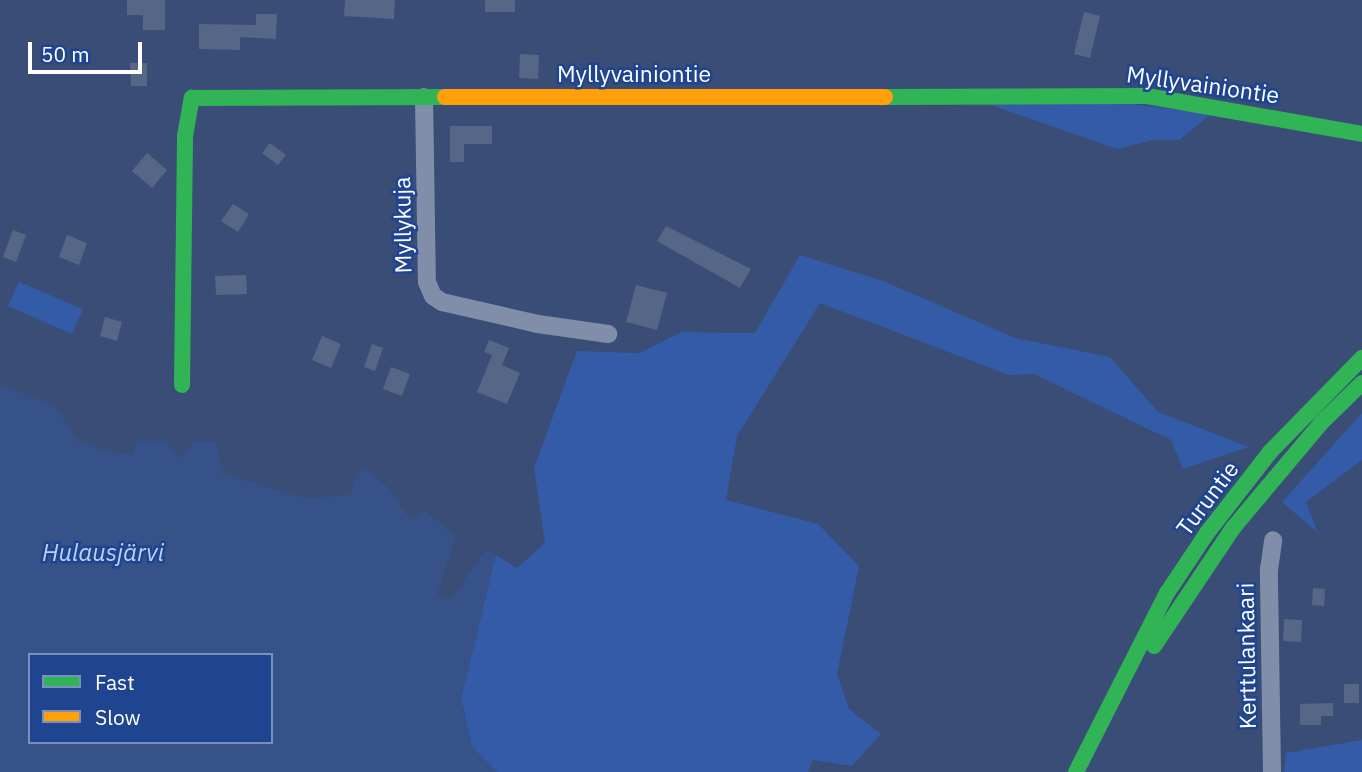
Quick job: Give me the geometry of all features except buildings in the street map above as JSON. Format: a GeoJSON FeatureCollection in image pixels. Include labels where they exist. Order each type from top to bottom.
{"type":"FeatureCollection","features":[{"type":"Feature","properties":{"kind":"street","name":"Myllyvainiontie"},"geometry":{"type":"LineString","coordinates":[[181,385],[188,102],[198,97],[1135,95],[1204,103],[1362,134]]}},
{"type":"Feature","properties":{"kind":"street","name":"Myllykuja"},"geometry":{"type":"LineString","coordinates":[[424,97],[427,282],[433,296],[442,302],[538,324],[608,334]]}},
{"type":"Feature","properties":{"kind":"street","name":"Turuntie"},"geometry":{"type":"LineString","coordinates":[[1076,772],[1167,593],[1208,533],[1270,452],[1362,358]]}},
{"type":"Feature","properties":{"kind":"street","name":"Turuntie"},"geometry":{"type":"LineString","coordinates":[[1121,688],[1233,528],[1322,422],[1362,383]]}},
{"type":"Feature","properties":{"kind":"street","name":"Kerttulankaari"},"geometry":{"type":"LineString","coordinates":[[1272,772],[1269,570],[1273,540]]}},
{"type":"Feature","properties":{"kind":"shaded area"},"geometry":{"type":"Polygon","coordinates":[[[1106,101],[1211,114],[1179,140],[1153,140],[1117,149],[985,103],[1106,101]]]}},
{"type":"Feature","properties":{"kind":"shaded area"},"geometry":{"type":"Polygon","coordinates":[[[800,255],[883,281],[1015,338],[1110,357],[1158,412],[1249,447],[1183,469],[1171,440],[1034,374],[1009,375],[820,303],[737,436],[726,500],[818,524],[859,566],[837,674],[849,709],[881,734],[852,766],[813,760],[808,772],[497,772],[472,747],[461,698],[496,555],[517,568],[545,543],[534,468],[577,351],[640,353],[681,332],[755,333],[800,255]]]}},
{"type":"Feature","properties":{"kind":"shaded area"},"geometry":{"type":"Polygon","coordinates":[[[19,282],[83,309],[72,334],[8,306],[19,282]]]}},
{"type":"Feature","properties":{"kind":"shaded area"},"geometry":{"type":"Polygon","coordinates":[[[1362,413],[1362,460],[1306,502],[1318,533],[1282,502],[1362,413]]]}},
{"type":"Feature","properties":{"kind":"shaded area"},"geometry":{"type":"Polygon","coordinates":[[[1362,740],[1362,772],[1284,772],[1286,753],[1362,740]]]}},
{"type":"Feature","properties":{"kind":"water","name":"Hulausjärvi"},"geometry":{"type":"Polygon","coordinates":[[[0,385],[56,406],[77,440],[102,450],[132,455],[136,441],[167,441],[172,452],[184,457],[193,441],[212,442],[216,443],[222,473],[305,498],[350,495],[357,473],[364,469],[389,488],[406,514],[414,519],[425,511],[456,536],[437,595],[443,599],[452,599],[485,550],[496,555],[461,698],[472,747],[497,772],[0,772],[0,385]]]}},
{"type":"Feature","properties":{"kind":"traffic: fast"},"geometry":{"type":"LineString","coordinates":[[885,97],[1147,96],[1362,134]]}},
{"type":"Feature","properties":{"kind":"traffic: fast"},"geometry":{"type":"LineString","coordinates":[[182,385],[185,136],[192,98],[445,97]]}},
{"type":"Feature","properties":{"kind":"traffic: fast"},"geometry":{"type":"LineString","coordinates":[[1076,772],[1167,593],[1207,533],[1270,452],[1362,358]]}},
{"type":"Feature","properties":{"kind":"traffic: fast"},"geometry":{"type":"LineString","coordinates":[[1154,646],[1233,528],[1322,422],[1362,383]]}},
{"type":"Feature","properties":{"kind":"traffic: slow"},"geometry":{"type":"LineString","coordinates":[[445,97],[885,97]]}}]}
